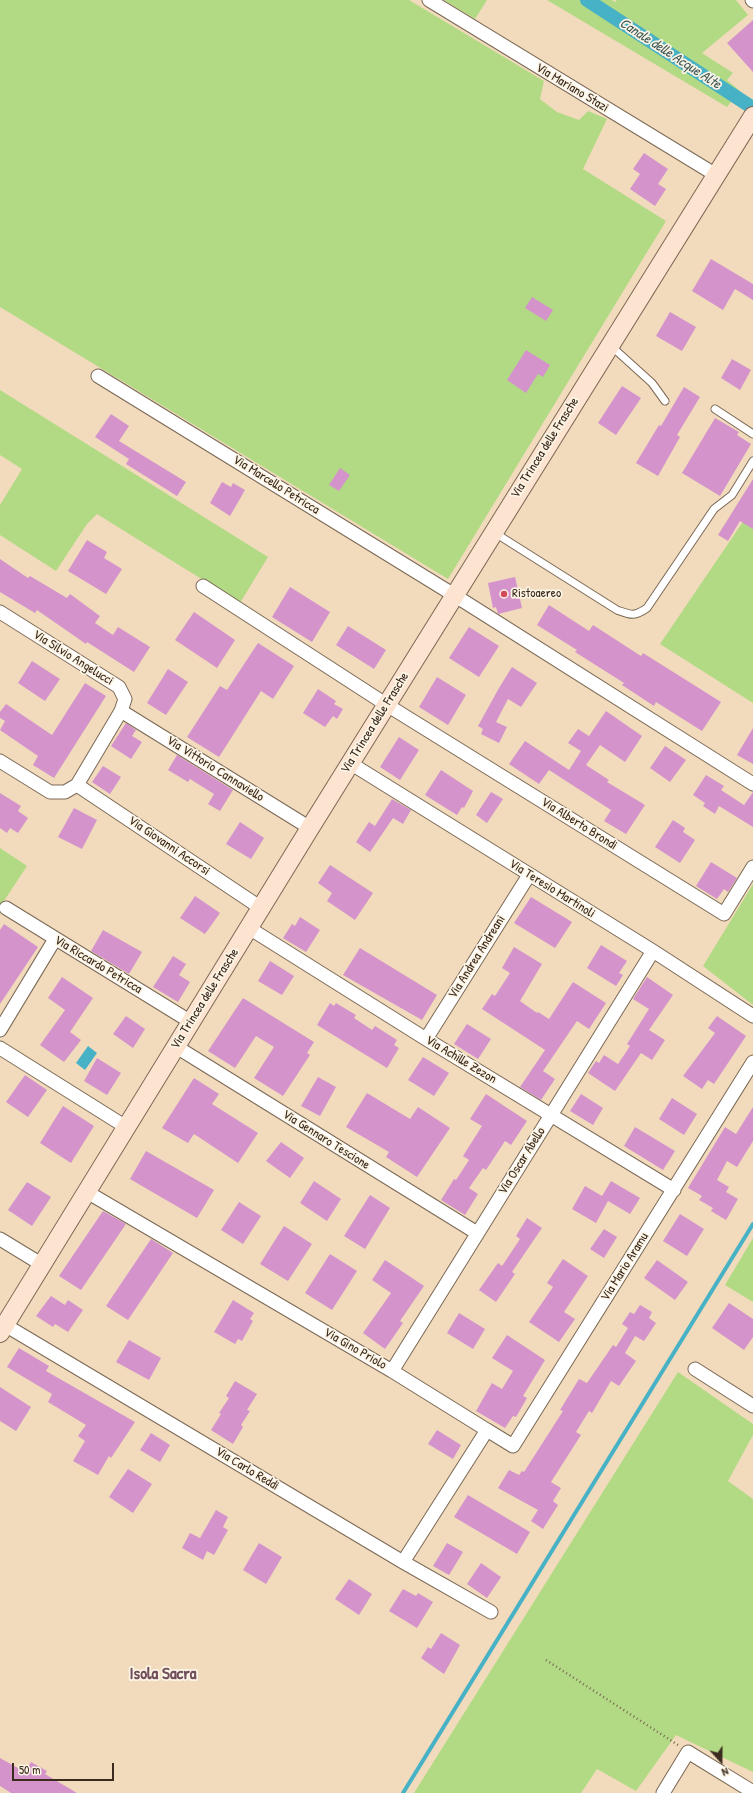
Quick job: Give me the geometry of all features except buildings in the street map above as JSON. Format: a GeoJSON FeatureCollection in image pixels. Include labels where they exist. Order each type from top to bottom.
{"type":"FeatureCollection","features":[{"type":"Feature","properties":{"kind":"street","name":"Via Mariano Stazi"},"geometry":{"type":"LineString","coordinates":[[429,0],[716,175]]}},
{"type":"Feature","properties":{"kind":"street","name":"Via Trincea delle Frasche"},"geometry":{"type":"LineString","coordinates":[[2,1329],[493,531],[751,120]]}},
{"type":"Feature","properties":{"kind":"street","name":"Via Marcello Petricca"},"geometry":{"type":"LineString","coordinates":[[98,376],[454,595]]}},
{"type":"Feature","properties":{"kind":"street"},"geometry":{"type":"LineString","coordinates":[[202,586],[387,704]]}},
{"type":"Feature","properties":{"kind":"street"},"geometry":{"type":"LineString","coordinates":[[454,595],[753,784]]}},
{"type":"Feature","properties":{"kind":"street","name":"Via Silvio Angelucci"},"geometry":{"type":"LineString","coordinates":[[0,612],[119,687],[124,699],[121,711]]}},
{"type":"Feature","properties":{"kind":"street","name":"Via Alberto Brondi"},"geometry":{"type":"LineString","coordinates":[[387,704],[724,914],[753,867]]}},
{"type":"Feature","properties":{"kind":"street"},"geometry":{"type":"LineString","coordinates":[[0,761],[50,792],[65,792],[77,785],[121,711]]}},
{"type":"Feature","properties":{"kind":"street","name":"Via Vittorio Cannaviello"},"geometry":{"type":"LineString","coordinates":[[121,711],[310,828]]}},
{"type":"Feature","properties":{"kind":"street","name":"Via Teresio Martinoli"},"geometry":{"type":"LineString","coordinates":[[350,763],[653,951],[753,1016]]}},
{"type":"Feature","properties":{"kind":"street","name":"Via Giovanni Accorsi"},"geometry":{"type":"LineString","coordinates":[[77,785],[261,908]]}},
{"type":"Feature","properties":{"kind":"street","name":"Via Andrea Andreani"},"geometry":{"type":"LineString","coordinates":[[426,1039],[529,875]]}},
{"type":"Feature","properties":{"kind":"street","name":"Via Riccardo Petricca"},"geometry":{"type":"LineString","coordinates":[[6,908],[191,1022]]}},
{"type":"Feature","properties":{"kind":"street","name":"Via Achille Zezon"},"geometry":{"type":"LineString","coordinates":[[249,928],[426,1039],[674,1190]]}},
{"type":"Feature","properties":{"kind":"street"},"geometry":{"type":"LineString","coordinates":[[0,1030],[55,939]]}},
{"type":"Feature","properties":{"kind":"street","name":"Via Oscar Abello"},"geometry":{"type":"LineString","coordinates":[[392,1371],[653,951]]}},
{"type":"Feature","properties":{"kind":"street","name":"Via Gennaro Tescione"},"geometry":{"type":"LineString","coordinates":[[175,1046],[477,1233]]}},
{"type":"Feature","properties":{"kind":"street"},"geometry":{"type":"LineString","coordinates":[[0,1048],[126,1127]]}},
{"type":"Feature","properties":{"kind":"street","name":"Via Mario Aramu"},"geometry":{"type":"LineString","coordinates":[[487,1430],[514,1446],[753,1062]]}},
{"type":"Feature","properties":{"kind":"street","name":"Via Gino Priolo"},"geometry":{"type":"LineString","coordinates":[[86,1192],[392,1371],[487,1430]]}},
{"type":"Feature","properties":{"kind":"street"},"geometry":{"type":"LineString","coordinates":[[0,1239],[41,1264]]}},
{"type":"Feature","properties":{"kind":"street","name":"Via Carlo Reddi"},"geometry":{"type":"LineString","coordinates":[[2,1329],[491,1612]]}},
{"type":"Feature","properties":{"kind":"street"},"geometry":{"type":"LineString","coordinates":[[695,1369],[753,1406]]}},
{"type":"Feature","properties":{"kind":"street"},"geometry":{"type":"LineString","coordinates":[[403,1562],[487,1430]]}},
{"type":"Feature","properties":{"kind":"street"},"geometry":{"type":"LineString","coordinates":[[663,1793],[688,1752],[753,1792]]}},
{"type":"Feature","properties":{"kind":"lane"},"geometry":{"type":"LineString","coordinates":[[610,345],[652,383],[666,401]]}},
{"type":"Feature","properties":{"kind":"lane"},"geometry":{"type":"LineString","coordinates":[[714,409],[753,434]]}},
{"type":"Feature","properties":{"kind":"lane"},"geometry":{"type":"LineString","coordinates":[[493,531],[617,610],[638,615],[647,608],[714,509],[732,495],[753,461]]}},
{"type":"Feature","properties":{"kind":"path"},"geometry":{"type":"LineString","coordinates":[[546,1660],[688,1752]]}},
{"type":"Feature","properties":{"kind":"green space"},"geometry":{"type":"Polygon","coordinates":[[[0,0],[409,0],[544,81],[540,99],[557,112],[579,120],[588,111],[607,119],[583,169],[666,221],[448,579],[0,307],[0,0]]]}},
{"type":"Feature","properties":{"kind":"green space"},"geometry":{"type":"Polygon","coordinates":[[[444,0],[487,0],[475,19],[444,0]]]}},
{"type":"Feature","properties":{"kind":"green space"},"geometry":{"type":"Polygon","coordinates":[[[547,0],[612,0],[615,2],[617,0],[736,0],[748,15],[702,53],[733,73],[727,80],[740,91],[727,107],[547,0]]]}},
{"type":"Feature","properties":{"kind":"green space"},"geometry":{"type":"Polygon","coordinates":[[[0,390],[268,557],[240,603],[97,514],[87,524],[56,571],[0,535],[0,505],[22,469],[0,455],[0,390]]]}},
{"type":"Feature","properties":{"kind":"green space"},"geometry":{"type":"Polygon","coordinates":[[[753,507],[753,703],[660,644],[753,507]]]}},
{"type":"Feature","properties":{"kind":"green space"},"geometry":{"type":"Polygon","coordinates":[[[0,848],[27,866],[0,907],[0,848]]]}},
{"type":"Feature","properties":{"kind":"green space"},"geometry":{"type":"Polygon","coordinates":[[[753,884],[753,1005],[703,966],[753,884]]]}},
{"type":"Feature","properties":{"kind":"green space"},"geometry":{"type":"Polygon","coordinates":[[[753,1238],[753,1302],[725,1285],[753,1238]]]}},
{"type":"Feature","properties":{"kind":"green space"},"geometry":{"type":"Polygon","coordinates":[[[678,1372],[753,1424],[753,1435],[728,1481],[753,1499],[753,1772],[676,1735],[636,1791],[597,1769],[581,1793],[414,1793],[678,1372]]]}},
{"type":"Feature","properties":{"kind":"water"},"geometry":{"type":"Polygon","coordinates":[[[88,1046],[97,1053],[85,1070],[76,1063],[88,1046]]]}},
{"type":"Feature","properties":{"kind":"waterway","name":"Canale delle Acque Alte"},"geometry":{"type":"LineString","coordinates":[[587,0],[753,108]]}},
{"type":"Feature","properties":{"kind":"waterway"},"geometry":{"type":"LineString","coordinates":[[403,1793],[753,1224]]}},
{"type":"Feature","properties":{"kind":"place","name":"Ristoaereo"},"geometry":{"type":"Point","coordinates":[504,594]}},
{"type":"Feature","properties":{"kind":"district","name":"Isola Sacra"},"geometry":{"type":"Point","coordinates":[163,1674]}}]}
